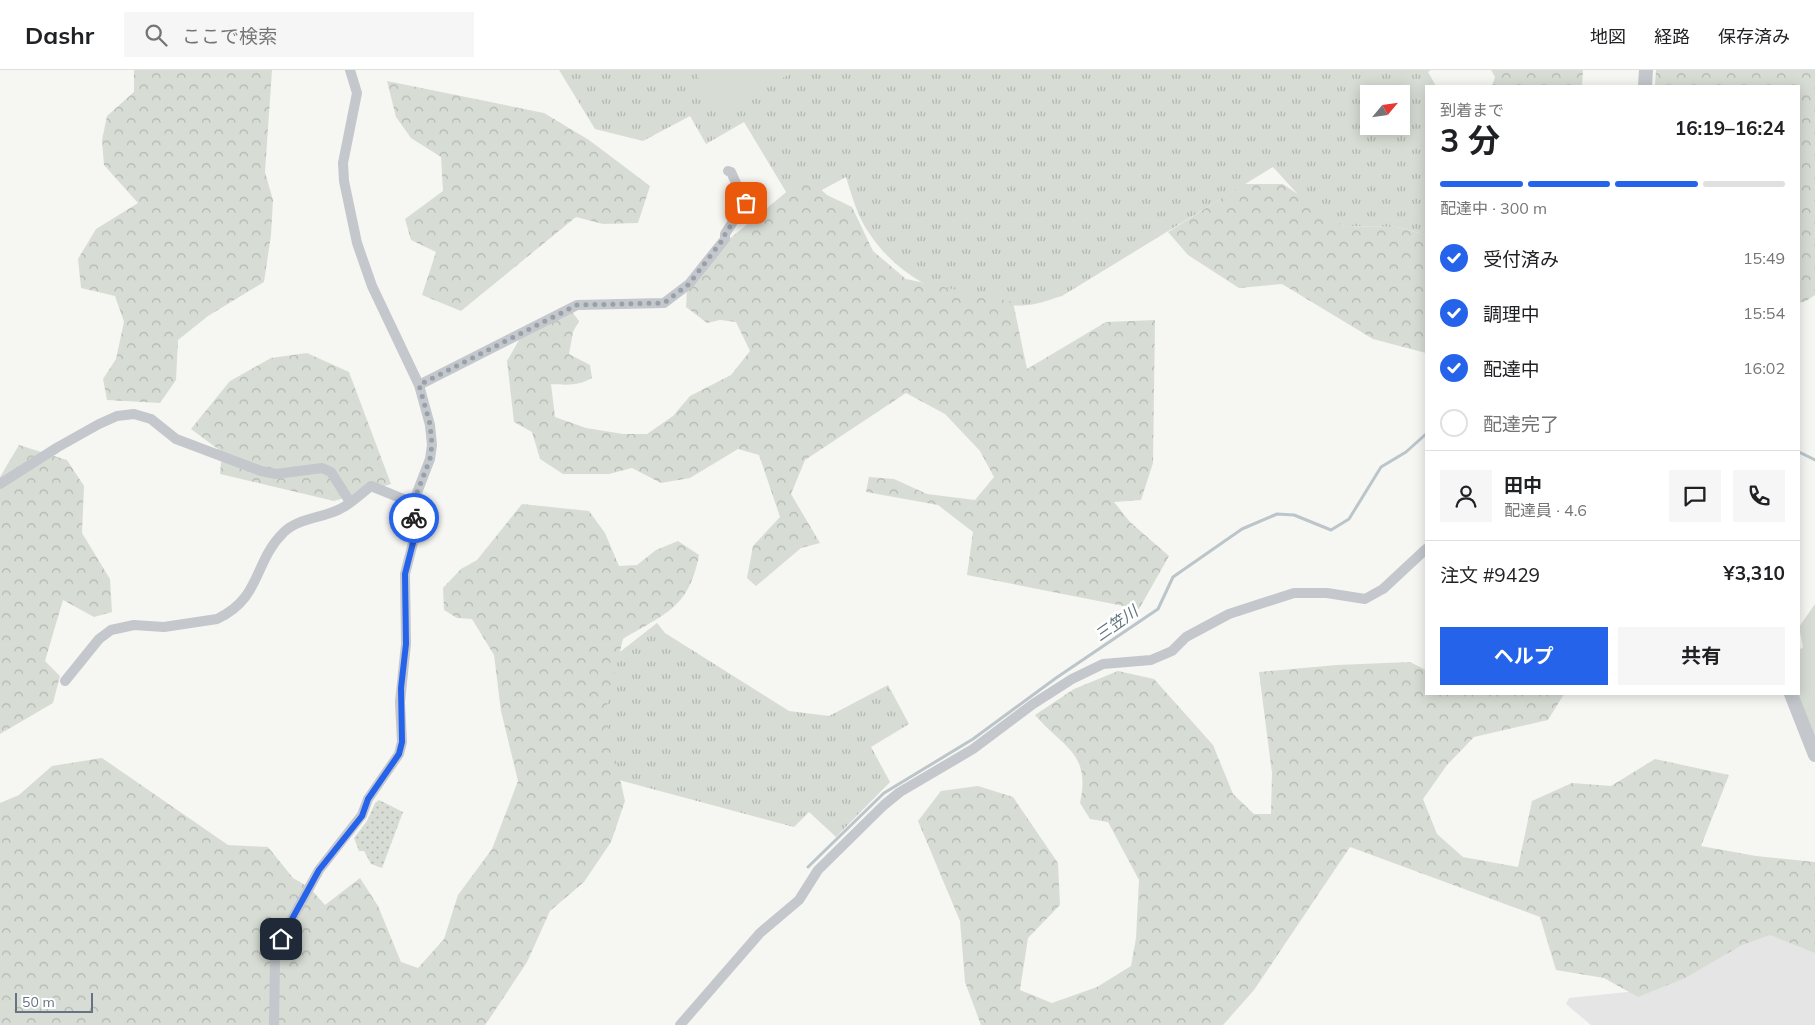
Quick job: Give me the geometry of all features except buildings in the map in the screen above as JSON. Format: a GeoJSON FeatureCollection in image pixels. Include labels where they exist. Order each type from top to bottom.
{"type":"FeatureCollection","features":[{"type":"Feature","properties":{"kind":"street"},"geometry":{"type":"LineString","coordinates":[[274,1025],[275,958],[281,939],[319,870],[362,816],[368,799],[399,754],[402,742],[400,702],[406,644],[405,574],[414,539],[413,503],[430,459],[432,445],[430,424],[419,385],[372,286],[353,226],[344,181],[343,163],[357,93],[350,70]]}},
{"type":"Feature","properties":{"kind":"street"},"geometry":{"type":"LineString","coordinates":[[1645,85],[1646,70]]}},
{"type":"Feature","properties":{"kind":"street"},"geometry":{"type":"LineString","coordinates":[[419,385],[577,305],[664,303],[689,284],[724,238],[746,203],[731,172],[728,171]]}},
{"type":"Feature","properties":{"kind":"street"},"geometry":{"type":"LineString","coordinates":[[0,484],[58,447],[99,424],[117,416],[134,414],[151,419],[176,439],[261,472],[276,474],[322,468],[331,472],[350,502]]}},
{"type":"Feature","properties":{"kind":"street"},"geometry":{"type":"LineString","coordinates":[[65,681],[99,639],[111,630],[134,625],[164,627],[217,619],[225,615],[247,597],[268,550],[290,526],[342,509],[371,486],[413,503]]}},
{"type":"Feature","properties":{"kind":"street"},"geometry":{"type":"LineString","coordinates":[[680,1025],[760,933],[799,900],[818,870],[884,805],[900,792],[973,750],[1033,704],[1064,684],[1103,664],[1151,660],[1172,651],[1186,637],[1229,614],[1294,593],[1327,593],[1365,599],[1382,589],[1425,550]]}},
{"type":"Feature","properties":{"kind":"street"},"geometry":{"type":"LineString","coordinates":[[1791,695],[1815,755]]}},
{"type":"Feature","properties":{"kind":"shaded area"},"geometry":{"type":"Polygon","coordinates":[[[1758,925],[1815,946],[1815,1025],[1591,1025],[1566,1004],[1569,998],[1647,990],[1758,925]]]}},
{"type":"Feature","properties":{"kind":"green space"},"geometry":{"type":"Polygon","coordinates":[[[134,70],[272,70],[265,172],[273,200],[271,235],[264,282],[208,316],[178,340],[176,380],[160,403],[107,400],[103,379],[116,359],[124,322],[115,296],[81,288],[78,259],[96,229],[138,203],[104,165],[102,140],[107,116],[134,92],[134,70]]]}},
{"type":"Feature","properties":{"kind":"green space"},"geometry":{"type":"Polygon","coordinates":[[[559,70],[1431,70],[1428,72],[1435,85],[1425,85],[1425,235],[1397,227],[1344,226],[1303,200],[1273,167],[1062,296],[1041,303],[1005,306],[960,298],[939,291],[900,267],[883,252],[869,233],[858,213],[846,177],[794,205],[744,122],[706,144],[690,116],[643,141],[595,129],[559,70]]]}},
{"type":"Feature","properties":{"kind":"green space"},"geometry":{"type":"Polygon","coordinates":[[[694,70],[796,70],[721,115],[694,70]]]}},
{"type":"Feature","properties":{"kind":"green space"},"geometry":{"type":"Polygon","coordinates":[[[1491,70],[1583,70],[1582,85],[1492,85],[1495,77],[1491,70]]]}},
{"type":"Feature","properties":{"kind":"green space"},"geometry":{"type":"Polygon","coordinates":[[[1656,70],[1815,70],[1815,295],[1800,303],[1800,85],[1655,85],[1656,70]]]}},
{"type":"Feature","properties":{"kind":"green space"},"geometry":{"type":"Polygon","coordinates":[[[387,81],[544,113],[589,140],[650,186],[638,223],[603,224],[576,217],[461,311],[422,295],[436,252],[411,240],[405,219],[443,191],[441,157],[411,138],[396,117],[387,81]]]}},
{"type":"Feature","properties":{"kind":"green space"},"geometry":{"type":"Polygon","coordinates":[[[806,176],[827,195],[852,207],[873,251],[906,279],[1013,302],[1027,369],[1106,322],[1155,320],[1153,463],[1141,500],[1114,502],[1130,522],[1169,556],[1139,609],[967,575],[973,532],[938,505],[866,492],[869,477],[894,479],[927,494],[975,500],[994,477],[980,451],[945,414],[906,393],[805,460],[791,494],[820,543],[801,548],[756,586],[747,578],[753,546],[780,517],[759,455],[738,449],[690,478],[661,483],[632,468],[609,474],[563,474],[540,459],[532,432],[514,422],[507,361],[523,333],[572,312],[579,321],[573,332],[569,354],[590,365],[592,378],[577,384],[551,384],[555,417],[586,428],[623,434],[647,434],[673,416],[690,396],[731,375],[750,351],[736,322],[720,320],[707,323],[686,307],[687,289],[723,244],[806,176]]]}},
{"type":"Feature","properties":{"kind":"green space"},"geometry":{"type":"Polygon","coordinates":[[[1244,184],[1283,184],[1344,226],[1397,227],[1425,235],[1425,353],[1373,339],[1282,284],[1239,288],[1188,255],[1168,232],[1244,184]]]}},
{"type":"Feature","properties":{"kind":"green space"},"geometry":{"type":"Polygon","coordinates":[[[307,353],[349,372],[391,484],[334,501],[220,474],[222,452],[191,429],[230,381],[271,358],[307,353]]]}},
{"type":"Feature","properties":{"kind":"green space"},"geometry":{"type":"Polygon","coordinates":[[[19,445],[67,460],[84,486],[82,533],[110,579],[112,612],[94,617],[63,600],[45,661],[60,676],[53,703],[0,734],[0,477],[19,445]]]}},
{"type":"Feature","properties":{"kind":"green space"},"geometry":{"type":"Polygon","coordinates":[[[522,504],[589,511],[605,533],[619,566],[637,565],[656,550],[678,541],[699,555],[695,573],[682,598],[663,615],[623,639],[605,713],[625,801],[611,842],[584,882],[550,911],[527,962],[485,1025],[0,1025],[0,803],[19,795],[52,766],[102,758],[228,845],[268,847],[293,878],[310,888],[325,905],[360,878],[378,906],[401,962],[418,968],[444,939],[458,895],[492,849],[518,781],[501,711],[494,655],[472,619],[457,618],[444,610],[443,588],[461,569],[477,560],[522,504]]]}},
{"type":"Feature","properties":{"kind":"green space"},"geometry":{"type":"Polygon","coordinates":[[[1815,604],[1815,738],[1798,695],[1800,695],[1800,649],[1803,647],[1800,626],[1815,604]]]}},
{"type":"Feature","properties":{"kind":"green space"},"geometry":{"type":"Polygon","coordinates":[[[657,623],[665,633],[789,711],[829,716],[888,685],[909,724],[871,747],[890,782],[836,837],[809,812],[794,827],[604,776],[600,686],[616,655],[657,623]]]}},
{"type":"Feature","properties":{"kind":"green space"},"geometry":{"type":"Polygon","coordinates":[[[1410,662],[1425,670],[1425,695],[1563,695],[1548,720],[1474,737],[1447,765],[1423,799],[1437,834],[1463,857],[1518,867],[1532,801],[1572,783],[1611,786],[1655,759],[1729,775],[1701,846],[1756,856],[1815,862],[1815,953],[1770,935],[1742,945],[1685,978],[1638,997],[1604,978],[1556,970],[1540,917],[1350,847],[1254,990],[1223,1025],[981,1025],[965,982],[960,921],[918,821],[941,791],[978,786],[1013,797],[1058,863],[1060,905],[1028,938],[1020,990],[1052,1003],[1097,987],[1131,966],[1136,938],[1139,880],[1108,822],[1090,819],[1080,803],[1082,772],[1078,761],[1072,752],[1035,715],[1074,689],[1118,671],[1154,679],[1213,745],[1233,794],[1254,814],[1271,814],[1272,773],[1259,672],[1337,665],[1410,662]]]}},
{"type":"Feature","properties":{"kind":"green space"},"geometry":{"type":"Polygon","coordinates":[[[379,800],[403,812],[382,868],[371,864],[364,851],[359,851],[354,838],[367,821],[375,803],[379,800]]]}},
{"type":"Feature","properties":{"kind":"waterway","name":"三笠川"},"geometry":{"type":"LineString","coordinates":[[808,867],[884,793],[973,739],[1056,678],[1158,609],[1173,577],[1242,529],[1277,514],[1294,515],[1331,530],[1349,519],[1381,467],[1406,452],[1425,435]]}},
{"type":"Feature","properties":{"kind":"waterway","name":"三笠川"},"geometry":{"type":"LineString","coordinates":[[1800,452],[1815,460]]}},
{"type":"Feature","properties":{"kind":"way so far"},"geometry":{"type":"LineString","coordinates":[[414,518],[413,503],[430,459],[432,445],[430,424],[419,385],[577,305],[664,303],[689,284],[724,238],[746,203]]}},
{"type":"Feature","properties":{"kind":"route"},"geometry":{"type":"LineString","coordinates":[[281,939],[319,870],[362,816],[368,799],[399,754],[403,734],[400,702],[406,644],[404,585],[416,529],[414,518]]}}]}
